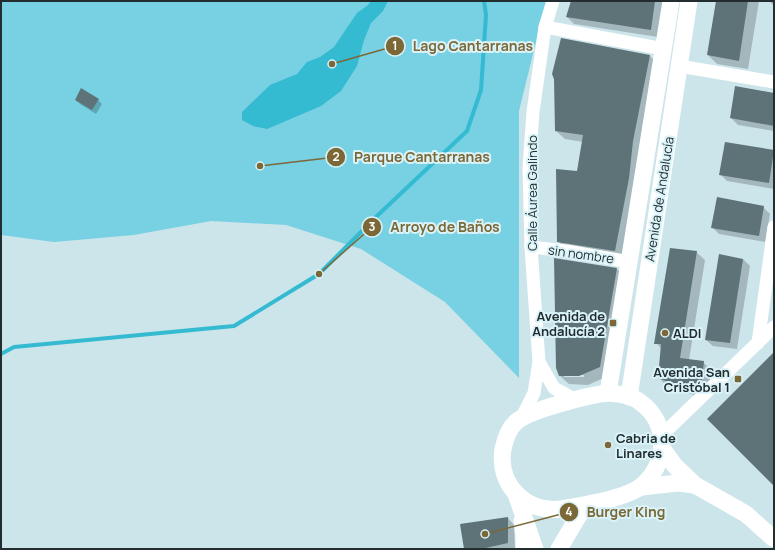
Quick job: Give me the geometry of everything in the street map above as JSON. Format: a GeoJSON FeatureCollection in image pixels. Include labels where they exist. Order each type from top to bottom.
{"type":"FeatureCollection","features":[{"type":"Feature","properties":{"kind":"main road","name":"Avenida de Andalucía"},"geometry":{"type":"LineString","coordinates":[[608,393],[671,1]]}},
{"type":"Feature","properties":{"kind":"main road","name":"Avenida de Andalucía"},"geometry":{"type":"LineString","coordinates":[[629,396],[689,1]]}},
{"type":"Feature","properties":{"kind":"main road"},"geometry":{"type":"LineString","coordinates":[[535,549],[516,494],[508,483],[504,472],[502,453],[505,440],[512,427],[521,419],[537,411],[608,393],[629,396],[640,402],[654,416],[660,427],[662,442],[655,470],[641,487]]}},
{"type":"Feature","properties":{"kind":"main road"},"geometry":{"type":"LineString","coordinates":[[662,442],[676,466],[696,485],[746,514],[774,539]]}},
{"type":"Feature","properties":{"kind":"main road"},"geometry":{"type":"LineString","coordinates":[[516,494],[530,504],[544,509],[561,509],[624,495],[641,487],[678,483],[696,485]]}},
{"type":"Feature","properties":{"kind":"main road"},"geometry":{"type":"LineString","coordinates":[[559,549],[579,515],[592,502]]}},
{"type":"Feature","properties":{"kind":"street","name":"Calle Áurea Galindo"},"geometry":{"type":"LineString","coordinates":[[540,362],[531,247],[529,168],[533,112],[545,27],[553,1]]}},
{"type":"Feature","properties":{"kind":"street"},"geometry":{"type":"LineString","coordinates":[[545,27],[664,49]]}},
{"type":"Feature","properties":{"kind":"street"},"geometry":{"type":"LineString","coordinates":[[679,66],[774,82]]}},
{"type":"Feature","properties":{"kind":"street"},"geometry":{"type":"LineString","coordinates":[[758,343],[774,227]]}},
{"type":"Feature","properties":{"kind":"street","name":"sin nombre"},"geometry":{"type":"LineString","coordinates":[[531,247],[567,251],[630,262]]}},
{"type":"Feature","properties":{"kind":"street"},"geometry":{"type":"LineString","coordinates":[[662,442],[774,327]]}},
{"type":"Feature","properties":{"kind":"street"},"geometry":{"type":"LineString","coordinates":[[540,362],[554,388],[576,400]]}},
{"type":"Feature","properties":{"kind":"street"},"geometry":{"type":"LineString","coordinates":[[521,419],[534,393],[540,362]]}},
{"type":"Feature","properties":{"kind":"street"},"geometry":{"type":"LineString","coordinates":[[516,494],[516,503],[522,529],[522,549]]}},
{"type":"Feature","properties":{"kind":"shaded area"},"geometry":{"type":"Polygon","coordinates":[[[1,1],[546,1],[519,111],[519,378],[445,302],[361,249],[286,225],[211,221],[134,235],[54,242],[1,235],[1,1]]]}},
{"type":"Feature","properties":{"kind":"shaded area"},"geometry":{"type":"Polygon","coordinates":[[[371,1],[388,1],[383,11],[371,23],[364,40],[357,66],[341,91],[321,106],[267,129],[253,126],[242,120],[242,112],[270,85],[297,74],[307,62],[320,57],[334,47],[357,13],[371,1]]]}},
{"type":"Feature","properties":{"kind":"building"},"geometry":{"type":"Polygon","coordinates":[[[571,1],[655,1],[651,30],[566,17],[571,1]]]}},
{"type":"Feature","properties":{"kind":"building"},"geometry":{"type":"Polygon","coordinates":[[[716,1],[748,1],[739,61],[707,55],[716,1]]]}},
{"type":"Feature","properties":{"kind":"building"},"geometry":{"type":"Polygon","coordinates":[[[561,38],[650,55],[633,141],[629,178],[615,251],[557,242],[556,169],[577,171],[583,135],[555,131],[554,79],[552,74],[561,38]]]}},
{"type":"Feature","properties":{"kind":"building"},"geometry":{"type":"Polygon","coordinates":[[[735,86],[774,93],[774,126],[730,118],[735,86]]]}},
{"type":"Feature","properties":{"kind":"building"},"geometry":{"type":"Polygon","coordinates":[[[81,88],[99,99],[92,110],[75,100],[81,88]]]}},
{"type":"Feature","properties":{"kind":"building"},"geometry":{"type":"Polygon","coordinates":[[[725,142],[774,150],[769,183],[719,175],[725,142]]]}},
{"type":"Feature","properties":{"kind":"building"},"geometry":{"type":"Polygon","coordinates":[[[717,197],[764,206],[759,236],[711,228],[717,197]]]}},
{"type":"Feature","properties":{"kind":"building"},"geometry":{"type":"Polygon","coordinates":[[[670,248],[697,251],[680,358],[704,361],[702,380],[691,390],[658,378],[661,344],[654,344],[670,248]]]}},
{"type":"Feature","properties":{"kind":"building"},"geometry":{"type":"Polygon","coordinates":[[[719,254],[743,259],[730,343],[705,340],[719,254]]]}},
{"type":"Feature","properties":{"kind":"building"},"geometry":{"type":"Polygon","coordinates":[[[554,258],[617,268],[600,367],[579,376],[559,376],[556,368],[554,258]]]}},
{"type":"Feature","properties":{"kind":"building"},"geometry":{"type":"Polygon","coordinates":[[[774,352],[774,486],[707,419],[774,352]]]}},
{"type":"Feature","properties":{"kind":"building"},"geometry":{"type":"Polygon","coordinates":[[[508,517],[508,543],[481,549],[464,549],[460,524],[508,517]]]}},
{"type":"Feature","properties":{"kind":"waterway"},"geometry":{"type":"LineString","coordinates":[[1,354],[14,347],[234,326],[319,274],[378,215],[467,131],[481,90],[486,15],[484,1]]}},
{"type":"Feature","properties":{"kind":"place","name":"Lago Cantarranas"},"geometry":{"type":"Point","coordinates":[332,64]}},
{"type":"Feature","properties":{"kind":"place","name":"Parque Cantarranas"},"geometry":{"type":"Point","coordinates":[260,166]}},
{"type":"Feature","properties":{"kind":"place","name":"Arroyo de Baños"},"geometry":{"type":"Point","coordinates":[319,274]}},
{"type":"Feature","properties":{"kind":"place","name":"Avenida de Andalucía 2"},"geometry":{"type":"Point","coordinates":[613,323]}},
{"type":"Feature","properties":{"kind":"place","name":"ALDI"},"geometry":{"type":"Point","coordinates":[665,333]}},
{"type":"Feature","properties":{"kind":"place","name":"Avenida San Cristóbal 1"},"geometry":{"type":"Point","coordinates":[738,379]}},
{"type":"Feature","properties":{"kind":"place","name":"Cabria de Linares"},"geometry":{"type":"Point","coordinates":[608,445]}},
{"type":"Feature","properties":{"kind":"place","name":"Burger King"},"geometry":{"type":"Point","coordinates":[485,534]}}]}
